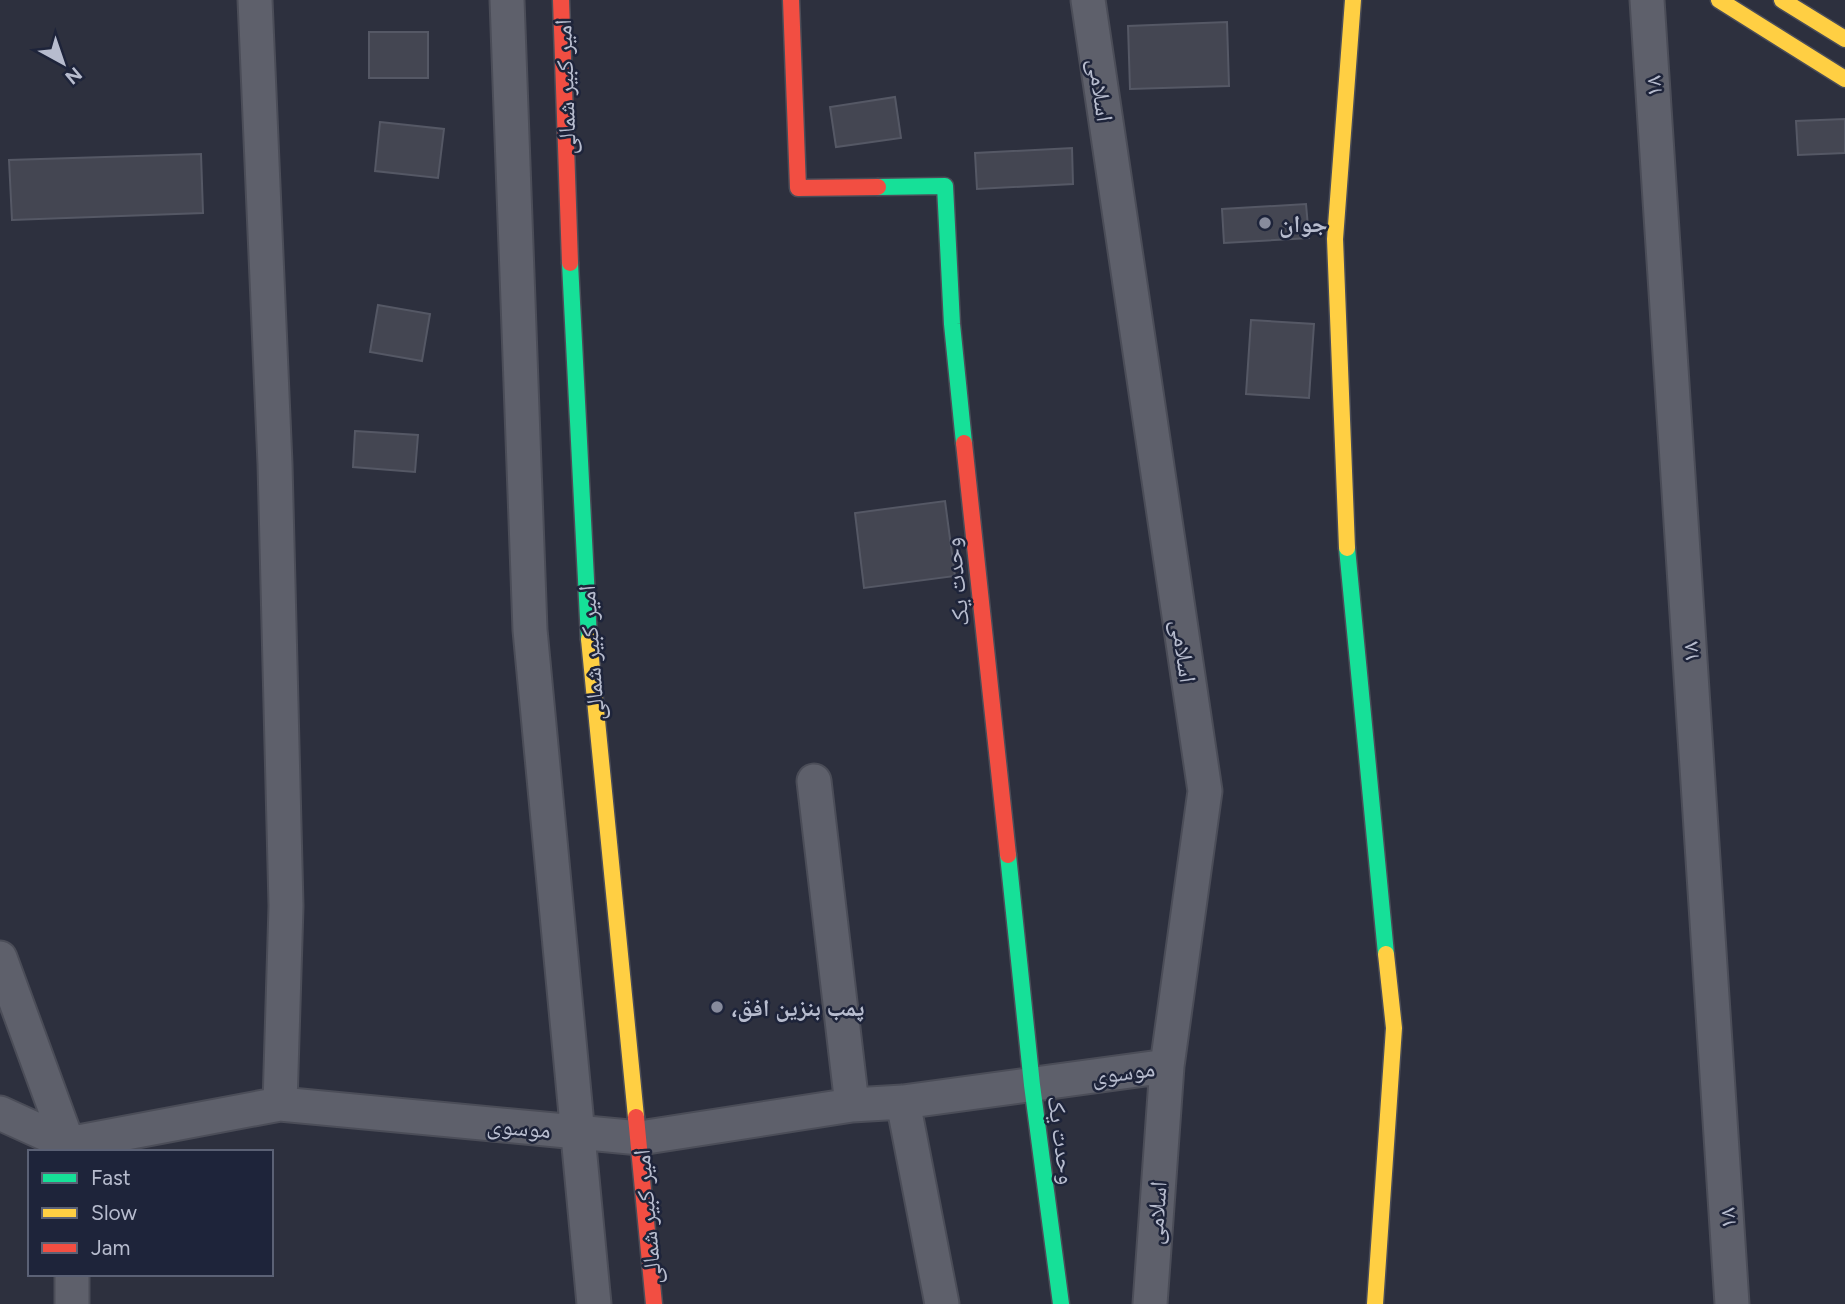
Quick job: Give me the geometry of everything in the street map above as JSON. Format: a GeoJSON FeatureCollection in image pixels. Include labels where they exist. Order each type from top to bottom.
{"type":"FeatureCollection","features":[{"type":"Feature","properties":{"kind":"street"},"geometry":{"type":"LineString","coordinates":[[255,0],[275,464],[286,906],[280,1104]]}},
{"type":"Feature","properties":{"kind":"street"},"geometry":{"type":"LineString","coordinates":[[508,0],[530,630],[594,1304]]}},
{"type":"Feature","properties":{"kind":"street","name":"امیر کبیر شمالی"},"geometry":{"type":"LineString","coordinates":[[561,0],[581,526],[608,870],[640,1138],[654,1304]]}},
{"type":"Feature","properties":{"kind":"street","name":"وحدت یک"},"geometry":{"type":"LineString","coordinates":[[791,0],[798,188],[945,186],[952,324],[1032,1085],[1061,1304]]}},
{"type":"Feature","properties":{"kind":"street","name":"اسلامی"},"geometry":{"type":"LineString","coordinates":[[1088,0],[1205,791],[1167,1066],[1150,1304]]}},
{"type":"Feature","properties":{"kind":"street"},"geometry":{"type":"LineString","coordinates":[[1353,0],[1335,239],[1348,583],[1394,1028],[1375,1304]]}},
{"type":"Feature","properties":{"kind":"street","name":"۱۸"},"geometry":{"type":"LineString","coordinates":[[1647,0],[1732,1304]]}},
{"type":"Feature","properties":{"kind":"street"},"geometry":{"type":"LineString","coordinates":[[1719,0],[1845,79]]}},
{"type":"Feature","properties":{"kind":"street"},"geometry":{"type":"LineString","coordinates":[[1782,0],[1845,39]]}},
{"type":"Feature","properties":{"kind":"street"},"geometry":{"type":"LineString","coordinates":[[814,781],[852,1105]]}},
{"type":"Feature","properties":{"kind":"street"},"geometry":{"type":"LineString","coordinates":[[0,958],[68,1148]]}},
{"type":"Feature","properties":{"kind":"street","name":"موسوی"},"geometry":{"type":"LineString","coordinates":[[68,1148],[280,1104],[640,1138],[852,1105],[903,1102],[1167,1066]]}},
{"type":"Feature","properties":{"kind":"street"},"geometry":{"type":"LineString","coordinates":[[903,1102],[942,1304]]}},
{"type":"Feature","properties":{"kind":"street"},"geometry":{"type":"LineString","coordinates":[[0,1113],[68,1148]]}},
{"type":"Feature","properties":{"kind":"street"},"geometry":{"type":"LineString","coordinates":[[72,1276],[72,1304]]}},
{"type":"Feature","properties":{"kind":"building"},"geometry":{"type":"Polygon","coordinates":[[[1227,22],[1229,86],[1130,89],[1128,26],[1227,22]]]}},
{"type":"Feature","properties":{"kind":"building"},"geometry":{"type":"Polygon","coordinates":[[[369,32],[428,32],[428,78],[369,78],[369,32]]]}},
{"type":"Feature","properties":{"kind":"building"},"geometry":{"type":"Polygon","coordinates":[[[895,97],[901,138],[836,147],[830,107],[895,97]]]}},
{"type":"Feature","properties":{"kind":"building"},"geometry":{"type":"Polygon","coordinates":[[[1845,119],[1845,153],[1798,155],[1796,121],[1845,119]]]}},
{"type":"Feature","properties":{"kind":"building"},"geometry":{"type":"Polygon","coordinates":[[[380,122],[444,129],[438,178],[375,171],[380,122]]]}},
{"type":"Feature","properties":{"kind":"building"},"geometry":{"type":"Polygon","coordinates":[[[1072,148],[1073,184],[977,189],[975,153],[1072,148]]]}},
{"type":"Feature","properties":{"kind":"building"},"geometry":{"type":"Polygon","coordinates":[[[201,154],[203,213],[12,220],[9,160],[201,154]]]}},
{"type":"Feature","properties":{"kind":"building","name":"جوان"},"geometry":{"type":"Polygon","coordinates":[[[1306,204],[1309,238],[1224,243],[1222,209],[1306,204]]]}},
{"type":"Feature","properties":{"kind":"building"},"geometry":{"type":"Polygon","coordinates":[[[378,305],[430,314],[422,361],[370,352],[378,305]]]}},
{"type":"Feature","properties":{"kind":"building"},"geometry":{"type":"Polygon","coordinates":[[[1251,320],[1314,324],[1309,398],[1246,394],[1251,320]]]}},
{"type":"Feature","properties":{"kind":"building"},"geometry":{"type":"Polygon","coordinates":[[[355,431],[418,435],[415,472],[353,467],[355,431]]]}},
{"type":"Feature","properties":{"kind":"building"},"geometry":{"type":"Polygon","coordinates":[[[945,501],[955,576],[864,588],[855,513],[945,501]]]}},
{"type":"Feature","properties":{"kind":"traffic: fast"},"geometry":{"type":"LineString","coordinates":[[878,187],[945,186],[952,324],[964,443]]}},
{"type":"Feature","properties":{"kind":"traffic: fast"},"geometry":{"type":"LineString","coordinates":[[570,263],[589,639]]}},
{"type":"Feature","properties":{"kind":"traffic: fast"},"geometry":{"type":"LineString","coordinates":[[1347,548],[1386,954]]}},
{"type":"Feature","properties":{"kind":"traffic: fast"},"geometry":{"type":"LineString","coordinates":[[1008,855],[1032,1085],[1061,1304]]}},
{"type":"Feature","properties":{"kind":"traffic: slow"},"geometry":{"type":"LineString","coordinates":[[1347,548],[1335,239],[1353,0]]}},
{"type":"Feature","properties":{"kind":"traffic: slow"},"geometry":{"type":"LineString","coordinates":[[1719,0],[1845,79]]}},
{"type":"Feature","properties":{"kind":"traffic: slow"},"geometry":{"type":"LineString","coordinates":[[1782,0],[1845,39]]}},
{"type":"Feature","properties":{"kind":"traffic: slow"},"geometry":{"type":"LineString","coordinates":[[589,639],[636,1117]]}},
{"type":"Feature","properties":{"kind":"traffic: slow"},"geometry":{"type":"LineString","coordinates":[[1375,1304],[1394,1028],[1386,954]]}},
{"type":"Feature","properties":{"kind":"traffic: jam"},"geometry":{"type":"LineString","coordinates":[[561,0],[570,263]]}},
{"type":"Feature","properties":{"kind":"traffic: jam"},"geometry":{"type":"LineString","coordinates":[[791,0],[798,188],[878,187]]}},
{"type":"Feature","properties":{"kind":"traffic: jam"},"geometry":{"type":"LineString","coordinates":[[964,443],[1008,855]]}},
{"type":"Feature","properties":{"kind":"traffic: jam"},"geometry":{"type":"LineString","coordinates":[[636,1117],[654,1304]]}},
{"type":"Feature","properties":{"kind":"place","name":"جوان"},"geometry":{"type":"Point","coordinates":[1265,223]}},
{"type":"Feature","properties":{"kind":"place","name":"،پمب بنزین افق"},"geometry":{"type":"Point","coordinates":[717,1007]}}]}
